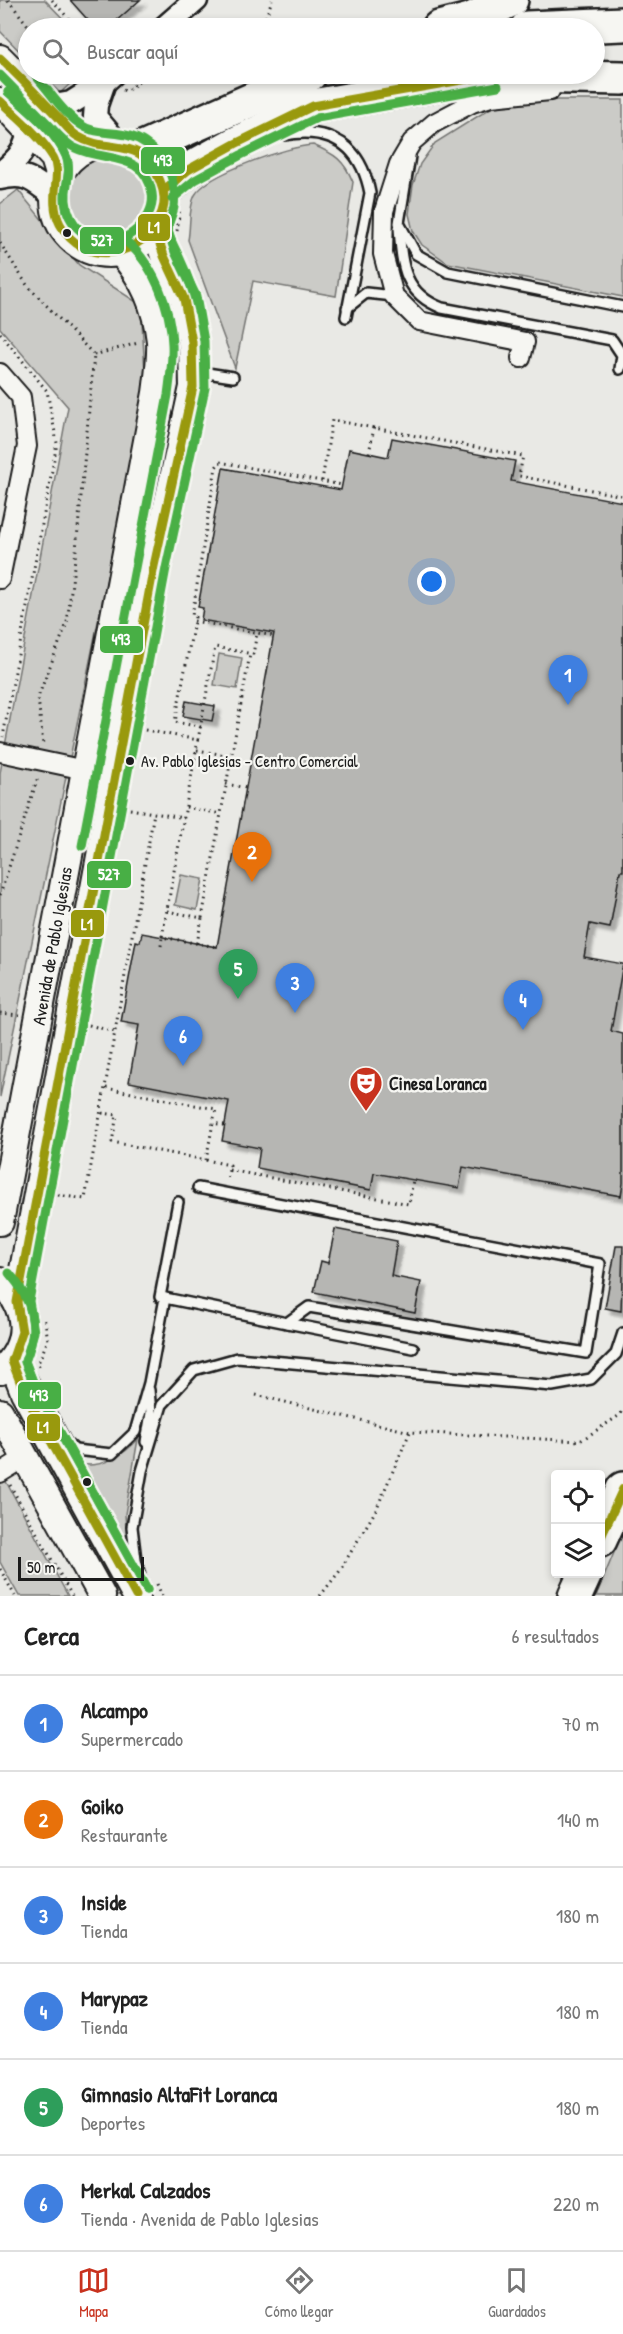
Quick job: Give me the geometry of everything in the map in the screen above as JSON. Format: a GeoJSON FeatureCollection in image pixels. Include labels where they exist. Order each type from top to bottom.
{"type":"FeatureCollection","features":[{"type":"Feature","properties":{"kind":"highway"},"geometry":{"type":"LineString","coordinates":[[474,18],[511,0]]}},
{"type":"Feature","properties":{"kind":"highway"},"geometry":{"type":"LineString","coordinates":[[605,25],[623,24]]}},
{"type":"Feature","properties":{"kind":"highway"},"geometry":{"type":"LineString","coordinates":[[605,45],[623,46]]}},
{"type":"Feature","properties":{"kind":"highway"},"geometry":{"type":"LineString","coordinates":[[605,67],[623,67]]}},
{"type":"Feature","properties":{"kind":"highway"},"geometry":{"type":"LineString","coordinates":[[605,77],[623,78]]}},
{"type":"Feature","properties":{"kind":"highway"},"geometry":{"type":"LineString","coordinates":[[117,146],[286,84]]}},
{"type":"Feature","properties":{"kind":"highway"},"geometry":{"type":"LineString","coordinates":[[164,190],[188,170],[312,106],[434,84]]}},
{"type":"Feature","properties":{"kind":"highway"},"geometry":{"type":"LineString","coordinates":[[605,1528],[623,1489]]}},
{"type":"Feature","properties":{"kind":"highway"},"geometry":{"type":"LineString","coordinates":[[575,1596],[583,1578]]}},
{"type":"Feature","properties":{"kind":"main road"},"geometry":{"type":"LineString","coordinates":[[0,58],[18,76]]}},
{"type":"Feature","properties":{"kind":"main road"},"geometry":{"type":"LineString","coordinates":[[0,101],[54,158],[58,220],[75,243],[92,252],[107,254],[133,249],[145,241],[155,229],[162,214],[164,190],[149,161],[117,146],[76,135],[25,84]]}},
{"type":"Feature","properties":{"kind":"main road"},"geometry":{"type":"LineString","coordinates":[[56,185],[67,162],[80,151],[117,146]]}},
{"type":"Feature","properties":{"kind":"main road","name":"Avenida de Pablo Iglesias"},"geometry":{"type":"LineString","coordinates":[[17,1302],[48,1194],[154,566],[193,387],[192,342],[183,299],[155,229]]}},
{"type":"Feature","properties":{"kind":"main road","name":"Avenida de Pablo Iglesias"},"geometry":{"type":"LineString","coordinates":[[0,1222],[156,393],[160,342],[152,305],[138,273],[121,253]]}},
{"type":"Feature","properties":{"kind":"main road"},"geometry":{"type":"LineString","coordinates":[[0,1281],[17,1302],[23,1322],[11,1359],[24,1392],[136,1596]]}},
{"type":"Feature","properties":{"kind":"main road"},"geometry":{"type":"LineString","coordinates":[[0,1412],[102,1596]]}},
{"type":"Feature","properties":{"kind":"street"},"geometry":{"type":"LineString","coordinates":[[175,18],[196,0]]}},
{"type":"Feature","properties":{"kind":"street"},"geometry":{"type":"LineString","coordinates":[[48,107],[71,104],[98,84]]}},
{"type":"Feature","properties":{"kind":"street"},"geometry":{"type":"LineString","coordinates":[[106,84],[96,105],[95,117],[117,146]]}},
{"type":"Feature","properties":{"kind":"street"},"geometry":{"type":"LineString","coordinates":[[521,358],[525,342],[419,321],[394,296],[383,254],[384,211],[399,164],[412,142],[434,123],[491,97],[542,91],[623,91]]}},
{"type":"Feature","properties":{"kind":"street"},"geometry":{"type":"LineString","coordinates":[[0,176],[22,154],[29,129]]}},
{"type":"Feature","properties":{"kind":"street"},"geometry":{"type":"LineString","coordinates":[[0,176],[16,174],[56,185]]}},
{"type":"Feature","properties":{"kind":"street"},"geometry":{"type":"LineString","coordinates":[[0,373],[21,397],[27,446],[0,579]]}},
{"type":"Feature","properties":{"kind":"street"},"geometry":{"type":"LineString","coordinates":[[0,752],[85,770]]}},
{"type":"Feature","properties":{"kind":"street"},"geometry":{"type":"LineString","coordinates":[[1,1472],[26,1457]]}},
{"type":"Feature","properties":{"kind":"lane"},"geometry":{"type":"LineString","coordinates":[[235,144],[296,133],[316,132],[336,138],[355,154],[366,173],[370,194],[347,312],[366,293],[394,296]]}},
{"type":"Feature","properties":{"kind":"lane"},"geometry":{"type":"LineString","coordinates":[[412,142],[399,223],[404,271],[411,286],[429,303],[442,308],[612,340],[622,355],[620,369]]}},
{"type":"Feature","properties":{"kind":"lane"},"geometry":{"type":"LineString","coordinates":[[399,223],[416,254],[448,272],[623,307]]}},
{"type":"Feature","properties":{"kind":"lane"},"geometry":{"type":"LineString","coordinates":[[193,371],[233,378]]}},
{"type":"Feature","properties":{"kind":"lane"},"geometry":{"type":"LineString","coordinates":[[198,1188],[600,1264],[586,1353],[309,1307],[287,1323]]}},
{"type":"Feature","properties":{"kind":"lane"},"geometry":{"type":"LineString","coordinates":[[11,1359],[29,1375],[66,1442],[75,1450],[112,1454],[135,1432],[149,1383],[178,1202]]}},
{"type":"Feature","properties":{"kind":"lane"},"geometry":{"type":"LineString","coordinates":[[163,1298],[413,1348]]}},
{"type":"Feature","properties":{"kind":"lane"},"geometry":{"type":"LineString","coordinates":[[142,1471],[162,1405],[194,1370],[237,1358],[552,1386],[591,1378],[616,1354],[623,1333]]}},
{"type":"Feature","properties":{"kind":"lane"},"geometry":{"type":"LineString","coordinates":[[145,1596],[136,1560],[132,1527],[150,1413],[149,1383]]}},
{"type":"Feature","properties":{"kind":"path"},"geometry":{"type":"LineString","coordinates":[[8,0],[22,18]]}},
{"type":"Feature","properties":{"kind":"path"},"geometry":{"type":"LineString","coordinates":[[52,0],[68,18]]}},
{"type":"Feature","properties":{"kind":"path"},"geometry":{"type":"LineString","coordinates":[[265,18],[272,0]]}},
{"type":"Feature","properties":{"kind":"path"},"geometry":{"type":"LineString","coordinates":[[0,243],[27,285],[94,355],[67,623],[38,698],[44,760],[0,896]]}},
{"type":"Feature","properties":{"kind":"path"},"geometry":{"type":"LineString","coordinates":[[0,333],[47,391],[57,442],[0,752]]}},
{"type":"Feature","properties":{"kind":"path"},"geometry":{"type":"LineString","coordinates":[[321,481],[332,420],[523,456],[519,476],[623,496]]}},
{"type":"Feature","properties":{"kind":"path"},"geometry":{"type":"LineString","coordinates":[[369,453],[374,428]]}},
{"type":"Feature","properties":{"kind":"path"},"geometry":{"type":"LineString","coordinates":[[201,727],[175,722],[195,617],[192,616],[216,467],[220,462],[342,485]]}},
{"type":"Feature","properties":{"kind":"path"},"geometry":{"type":"LineString","coordinates":[[194,621],[274,636]]}},
{"type":"Feature","properties":{"kind":"path"},"geometry":{"type":"LineString","coordinates":[[197,943],[250,654],[253,654],[257,633]]}},
{"type":"Feature","properties":{"kind":"path"},"geometry":{"type":"LineString","coordinates":[[161,946],[215,647],[250,654]]}},
{"type":"Feature","properties":{"kind":"path"},"geometry":{"type":"LineString","coordinates":[[144,730],[198,740]]}},
{"type":"Feature","properties":{"kind":"path"},"geometry":{"type":"LineString","coordinates":[[196,750],[231,756]]}},
{"type":"Feature","properties":{"kind":"path"},"geometry":{"type":"LineString","coordinates":[[226,784],[246,788]]}},
{"type":"Feature","properties":{"kind":"path"},"geometry":{"type":"LineString","coordinates":[[186,807],[221,814]]}},
{"type":"Feature","properties":{"kind":"path"},"geometry":{"type":"LineString","coordinates":[[129,808],[184,818]]}},
{"type":"Feature","properties":{"kind":"path"},"geometry":{"type":"LineString","coordinates":[[48,1194],[85,1199],[154,813]]}},
{"type":"Feature","properties":{"kind":"path"},"geometry":{"type":"LineString","coordinates":[[167,911],[202,918]]}},
{"type":"Feature","properties":{"kind":"path"},"geometry":{"type":"LineString","coordinates":[[162,937],[217,947]]}},
{"type":"Feature","properties":{"kind":"path"},"geometry":{"type":"LineString","coordinates":[[87,1025],[116,1032]]}},
{"type":"Feature","properties":{"kind":"path"},"geometry":{"type":"LineString","coordinates":[[106,1088],[216,1109],[206,1160]]}},
{"type":"Feature","properties":{"kind":"path"},"geometry":{"type":"LineString","coordinates":[[102,1112],[117,1115],[112,1142],[230,1165],[225,1194]]}},
{"type":"Feature","properties":{"kind":"path"},"geometry":{"type":"LineString","coordinates":[[213,1123],[225,1125]]}},
{"type":"Feature","properties":{"kind":"path"},"geometry":{"type":"LineString","coordinates":[[229,1170],[409,1204],[413,1180]]}},
{"type":"Feature","properties":{"kind":"path"},"geometry":{"type":"LineString","coordinates":[[48,1194],[61,1184]]}},
{"type":"Feature","properties":{"kind":"path"},"geometry":{"type":"LineString","coordinates":[[40,1373],[38,1363],[48,1340],[44,1313]]}},
{"type":"Feature","properties":{"kind":"path"},"geometry":{"type":"LineString","coordinates":[[256,1395],[410,1432],[580,1441],[620,1415],[623,1410]]}},
{"type":"Feature","properties":{"kind":"path"},"geometry":{"type":"LineString","coordinates":[[320,1596],[339,1572],[376,1510],[410,1432]]}},
{"type":"Feature","properties":{"kind":"path"},"geometry":{"type":"LineString","coordinates":[[1,1472],[72,1596]]}},
{"type":"Feature","properties":{"kind":"path"},"geometry":{"type":"LineString","coordinates":[[0,1569],[15,1596]]}},
{"type":"Feature","properties":{"kind":"path"},"geometry":{"type":"LineString","coordinates":[[154,1574],[162,1596]]}},
{"type":"Feature","properties":{"kind":"shaded area"},"geometry":{"type":"Polygon","coordinates":[[[0,0],[45,0],[62,18],[18,18],[18,50],[0,31],[0,0]]]}},
{"type":"Feature","properties":{"kind":"shaded area"},"geometry":{"type":"Polygon","coordinates":[[[51,84],[70,84],[60,93],[51,84]]]}},
{"type":"Feature","properties":{"kind":"shaded area"},"geometry":{"type":"Polygon","coordinates":[[[542,100],[623,100],[623,297],[448,263],[422,245],[413,231],[409,214],[413,185],[420,164],[435,143],[494,106],[542,100]]]}},
{"type":"Feature","properties":{"kind":"shaded area"},"geometry":{"type":"Polygon","coordinates":[[[313,145],[338,159],[353,182],[336,296],[253,281],[235,368],[188,240],[193,200],[203,187],[232,170],[269,155],[313,145]]]}},
{"type":"Feature","properties":{"kind":"shaded area"},"geometry":{"type":"Polygon","coordinates":[[[108,158],[124,161],[138,170],[147,184],[150,200],[147,216],[138,230],[124,239],[108,242],[92,239],[78,230],[69,216],[66,200],[69,184],[78,170],[92,161],[108,158]]]}},
{"type":"Feature","properties":{"kind":"shaded area"},"geometry":{"type":"Polygon","coordinates":[[[18,190],[79,265],[141,305],[146,389],[0,1097],[0,773],[68,407],[0,328],[0,204],[18,190]]]}},
{"type":"Feature","properties":{"kind":"shaded area"},"geometry":{"type":"Polygon","coordinates":[[[219,654],[242,658],[237,689],[214,685],[219,654]]]}},
{"type":"Feature","properties":{"kind":"shaded area"},"geometry":{"type":"Polygon","coordinates":[[[181,875],[203,879],[197,910],[175,905],[181,875]]]}},
{"type":"Feature","properties":{"kind":"shaded area"},"geometry":{"type":"Polygon","coordinates":[[[34,1428],[127,1596],[112,1596],[23,1434],[34,1428]]]}},
{"type":"Feature","properties":{"kind":"shaded area"},"geometry":{"type":"Polygon","coordinates":[[[138,1439],[125,1514],[128,1559],[70,1455],[82,1464],[98,1464],[113,1459],[138,1439]]]}},
{"type":"Feature","properties":{"kind":"shaded area"},"geometry":{"type":"Polygon","coordinates":[[[3,1476],[68,1596],[19,1596],[0,1562],[0,1477],[3,1476]]]}},
{"type":"Feature","properties":{"kind":"shaded area"},"geometry":{"type":"Polygon","coordinates":[[[623,1531],[623,1596],[596,1596],[623,1531]]]}},
{"type":"Feature","properties":{"kind":"building"},"geometry":{"type":"Polygon","coordinates":[[[70,0],[140,0],[119,18],[86,18],[70,0]]]}},
{"type":"Feature","properties":{"kind":"building"},"geometry":{"type":"Polygon","coordinates":[[[392,438],[515,461],[511,481],[623,502],[623,871],[620,871],[610,928],[590,924],[584,957],[623,964],[611,1031],[623,1034],[623,1183],[621,1196],[463,1167],[459,1188],[374,1173],[371,1190],[257,1168],[260,1148],[222,1141],[229,1101],[129,1082],[139,1025],[121,1022],[136,941],[140,942],[142,933],[217,947],[274,633],[201,620],[203,608],[198,607],[223,468],[341,490],[349,449],[388,457],[392,438]]]}},
{"type":"Feature","properties":{"kind":"building"},"geometry":{"type":"Polygon","coordinates":[[[186,701],[215,706],[212,721],[183,716],[186,701]]]}},
{"type":"Feature","properties":{"kind":"building"},"geometry":{"type":"Polygon","coordinates":[[[335,1229],[397,1241],[391,1276],[421,1282],[415,1313],[314,1292],[321,1261],[328,1263],[335,1229]]]}},
{"type":"Feature","properties":{"kind":"building"},"geometry":{"type":"Polygon","coordinates":[[[616,1246],[623,1246],[621,1311],[605,1308],[616,1246]]]}},
{"type":"Feature","properties":{"kind":"transit line","name":"L1"},"geometry":{"type":"LineString","coordinates":[[0,58],[18,76]]}},
{"type":"Feature","properties":{"kind":"transit line","name":"527"},"geometry":{"type":"LineString","coordinates":[[0,75],[71,146],[121,160],[141,170],[148,180],[152,202],[148,215],[136,230],[128,236],[113,241],[94,239],[80,231],[70,217],[66,201],[68,170],[66,156],[48,130],[8,92]]}},
{"type":"Feature","properties":{"kind":"transit line","name":"L1"},"geometry":{"type":"LineString","coordinates":[[0,101],[35,135],[53,157],[56,164],[56,214],[71,239],[84,248],[99,252],[114,252],[129,248],[143,239],[154,227],[162,212],[164,200],[161,185],[152,166],[134,151],[89,142],[77,136],[26,84]]}},
{"type":"Feature","properties":{"kind":"transit line","name":"493"},"geometry":{"type":"LineString","coordinates":[[42,84],[76,122],[99,132],[139,139],[153,149],[165,163],[172,179],[175,197],[168,233],[188,278],[198,311]]}},
{"type":"Feature","properties":{"kind":"transit line","name":"L1"},"geometry":{"type":"LineString","coordinates":[[164,190],[188,170],[313,106],[439,84]]}},
{"type":"Feature","properties":{"kind":"transit line","name":"527"},"geometry":{"type":"LineString","coordinates":[[172,199],[195,180],[317,118],[498,86]]}},
{"type":"Feature","properties":{"kind":"transit line","name":"493"},"geometry":{"type":"LineString","coordinates":[[8,92],[41,122],[62,148],[69,168],[65,195],[68,213],[72,220],[77,227],[91,237],[99,240],[127,242],[137,252],[159,288],[171,331],[172,357],[168,395],[82,846]]}},
{"type":"Feature","properties":{"kind":"transit line","name":"527"},"geometry":{"type":"LineString","coordinates":[[147,1590],[35,1387],[25,1362],[34,1332],[29,1301],[166,568],[205,388],[204,341],[196,296],[175,252],[166,225]]}},
{"type":"Feature","properties":{"kind":"transit line","name":"L1"},"geometry":{"type":"LineString","coordinates":[[136,1596],[24,1392],[12,1361],[22,1332],[17,1302],[154,566],[193,387],[192,342],[184,299],[164,256],[155,229]]}},
{"type":"Feature","properties":{"kind":"transit line","name":"493"},"geometry":{"type":"LineString","coordinates":[[9,1273],[24,1294],[32,1315],[32,1337],[25,1361],[35,1387],[147,1590]]}},
{"type":"Feature","properties":{"kind":"transit line","name":"L1"},"geometry":{"type":"LineString","coordinates":[[605,1528],[623,1489]]}},
{"type":"Feature","properties":{"kind":"place","name":"Alcampo"},"geometry":{"type":"Point","coordinates":[568,705]}},
{"type":"Feature","properties":{"kind":"place","name":"Av. Pablo Iglesias - Centro Comercial"},"geometry":{"type":"Point","coordinates":[130,761]}},
{"type":"Feature","properties":{"kind":"place","name":"Goiko"},"geometry":{"type":"Point","coordinates":[252,882]}},
{"type":"Feature","properties":{"kind":"place","name":"Gimnasio AltaFit Loranca"},"geometry":{"type":"Point","coordinates":[238,999]}},
{"type":"Feature","properties":{"kind":"place","name":"Inside"},"geometry":{"type":"Point","coordinates":[295,1013]}},
{"type":"Feature","properties":{"kind":"place","name":"Marypaz"},"geometry":{"type":"Point","coordinates":[523,1030]}},
{"type":"Feature","properties":{"kind":"place","name":"Merkal Calzados"},"geometry":{"type":"Point","coordinates":[183,1066]}},
{"type":"Feature","properties":{"kind":"place","name":"Cinesa Loranca"},"geometry":{"type":"Point","coordinates":[366,1112]}}]}
